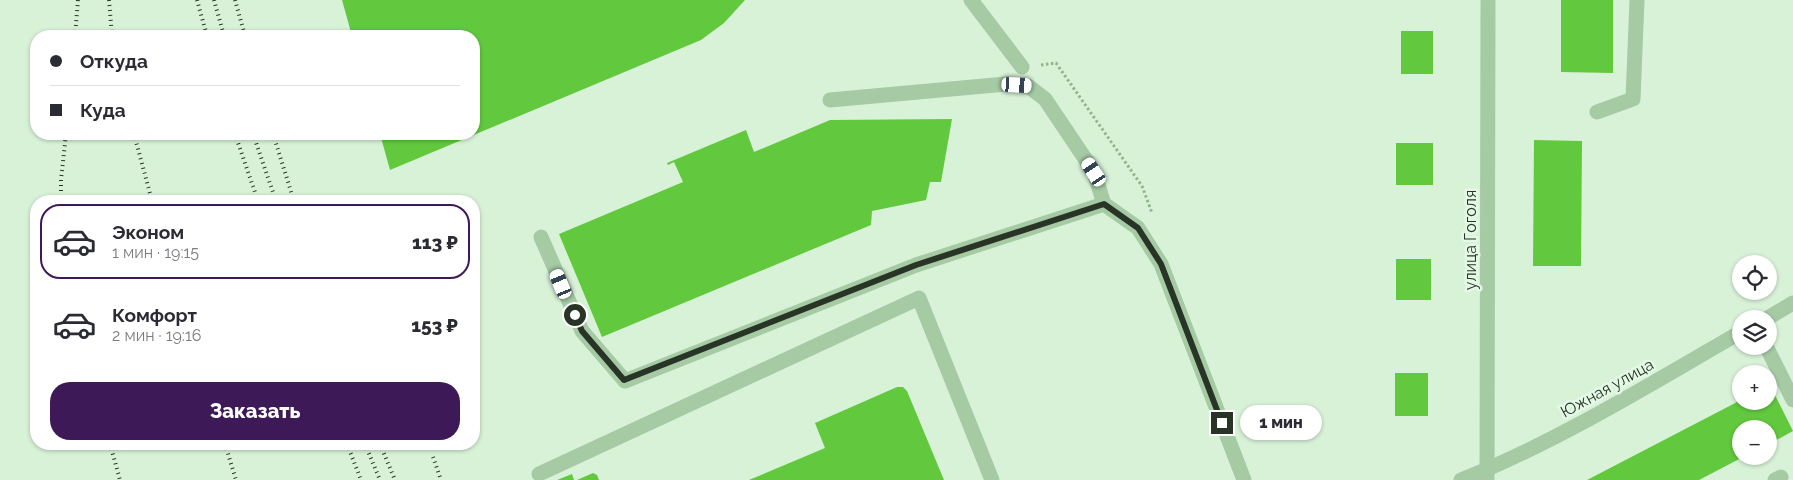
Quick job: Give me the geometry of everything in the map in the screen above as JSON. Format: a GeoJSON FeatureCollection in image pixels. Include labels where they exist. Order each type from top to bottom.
{"type":"FeatureCollection","features":[{"type":"Feature","properties":{"kind":"street"},"geometry":{"type":"LineString","coordinates":[[971,0],[1022,67]]}},
{"type":"Feature","properties":{"kind":"street","name":"улица Гоголя"},"geometry":{"type":"LineString","coordinates":[[1487,475],[1488,0]]}},
{"type":"Feature","properties":{"kind":"street"},"geometry":{"type":"LineString","coordinates":[[1597,112],[1633,99],[1637,0]]}},
{"type":"Feature","properties":{"kind":"street"},"geometry":{"type":"LineString","coordinates":[[830,100],[1006,84],[1028,86],[1045,99],[1094,172],[1104,204],[1138,228],[1161,264],[1244,480]]}},
{"type":"Feature","properties":{"kind":"street"},"geometry":{"type":"LineString","coordinates":[[541,237],[582,331],[624,380],[916,265],[1104,204]]}},
{"type":"Feature","properties":{"kind":"street"},"geometry":{"type":"LineString","coordinates":[[538,474],[919,298],[992,480]]}},
{"type":"Feature","properties":{"kind":"street"},"geometry":{"type":"LineString","coordinates":[[1777,312],[1793,303]]}},
{"type":"Feature","properties":{"kind":"street","name":"Южная улица"},"geometry":{"type":"LineString","coordinates":[[1461,480],[1487,475],[1604,411],[1732,337]]}},
{"type":"Feature","properties":{"kind":"street"},"geometry":{"type":"LineString","coordinates":[[1770,355],[1793,400]]}},
{"type":"Feature","properties":{"kind":"path"},"geometry":{"type":"LineString","coordinates":[[1022,67],[1056,63],[1142,186],[1155,220]]}},
{"type":"Feature","properties":{"kind":"building"},"geometry":{"type":"Polygon","coordinates":[[[342,0],[745,0],[724,23],[701,40],[480,132],[480,30],[350,30],[342,0]]]}},
{"type":"Feature","properties":{"kind":"building"},"geometry":{"type":"Polygon","coordinates":[[[1561,0],[1613,0],[1613,73],[1561,72],[1561,0]]]}},
{"type":"Feature","properties":{"kind":"building"},"geometry":{"type":"Polygon","coordinates":[[[1401,31],[1433,31],[1433,74],[1401,74],[1401,31]]]}},
{"type":"Feature","properties":{"kind":"building"},"geometry":{"type":"Polygon","coordinates":[[[952,119],[941,182],[930,182],[926,200],[872,211],[871,225],[602,337],[559,234],[683,182],[674,162],[668,165],[667,163],[746,130],[754,152],[830,120],[952,119]]]}},
{"type":"Feature","properties":{"kind":"building"},"geometry":{"type":"Polygon","coordinates":[[[382,140],[462,140],[390,170],[382,140]]]}},
{"type":"Feature","properties":{"kind":"building"},"geometry":{"type":"Polygon","coordinates":[[[1534,140],[1582,141],[1581,266],[1533,266],[1534,140]]]}},
{"type":"Feature","properties":{"kind":"building"},"geometry":{"type":"Polygon","coordinates":[[[1396,143],[1433,143],[1433,185],[1396,185],[1396,143]]]}},
{"type":"Feature","properties":{"kind":"building"},"geometry":{"type":"Polygon","coordinates":[[[1396,259],[1431,259],[1431,300],[1396,300],[1396,259]]]}},
{"type":"Feature","properties":{"kind":"building"},"geometry":{"type":"Polygon","coordinates":[[[1395,373],[1428,373],[1428,416],[1395,416],[1395,373]]]}},
{"type":"Feature","properties":{"kind":"building"},"geometry":{"type":"Polygon","coordinates":[[[897,387],[903,387],[907,391],[944,480],[749,480],[825,448],[815,423],[897,387]]]}},
{"type":"Feature","properties":{"kind":"building"},"geometry":{"type":"Polygon","coordinates":[[[1777,399],[1793,431],[1777,440],[1777,420],[1732,420],[1732,463],[1699,480],[1587,480],[1732,405],[1732,410],[1777,410],[1777,399]]]}},
{"type":"Feature","properties":{"kind":"building"},"geometry":{"type":"Polygon","coordinates":[[[593,473],[597,475],[599,480],[577,480],[593,473]]]}},
{"type":"Feature","properties":{"kind":"building"},"geometry":{"type":"Polygon","coordinates":[[[572,474],[574,480],[557,480],[572,474]]]}},
{"type":"Feature","properties":{"kind":"railway"},"geometry":{"type":"LineString","coordinates":[[76,30],[78,0]]}},
{"type":"Feature","properties":{"kind":"railway"},"geometry":{"type":"LineString","coordinates":[[109,0],[112,30]]}},
{"type":"Feature","properties":{"kind":"railway"},"geometry":{"type":"LineString","coordinates":[[197,0],[205,30]]}},
{"type":"Feature","properties":{"kind":"railway"},"geometry":{"type":"LineString","coordinates":[[214,0],[222,30]]}},
{"type":"Feature","properties":{"kind":"railway"},"geometry":{"type":"LineString","coordinates":[[235,0],[243,30]]}},
{"type":"Feature","properties":{"kind":"railway"},"geometry":{"type":"LineString","coordinates":[[61,195],[65,140]]}},
{"type":"Feature","properties":{"kind":"railway"},"geometry":{"type":"LineString","coordinates":[[136,140],[150,195]]}},
{"type":"Feature","properties":{"kind":"railway"},"geometry":{"type":"LineString","coordinates":[[237,140],[256,195]]}},
{"type":"Feature","properties":{"kind":"railway"},"geometry":{"type":"LineString","coordinates":[[255,140],[274,195]]}},
{"type":"Feature","properties":{"kind":"railway"},"geometry":{"type":"LineString","coordinates":[[275,140],[292,195]]}},
{"type":"Feature","properties":{"kind":"railway"},"geometry":{"type":"LineString","coordinates":[[112,450],[120,480]]}},
{"type":"Feature","properties":{"kind":"railway"},"geometry":{"type":"LineString","coordinates":[[227,450],[236,480]]}},
{"type":"Feature","properties":{"kind":"railway"},"geometry":{"type":"LineString","coordinates":[[349,450],[361,480]]}},
{"type":"Feature","properties":{"kind":"railway"},"geometry":{"type":"LineString","coordinates":[[368,450],[380,480]]}},
{"type":"Feature","properties":{"kind":"railway"},"geometry":{"type":"LineString","coordinates":[[382,450],[395,480]]}},
{"type":"Feature","properties":{"kind":"railway"},"geometry":{"type":"LineString","coordinates":[[433,457],[441,480]]}},
{"type":"Feature","properties":{"kind":"route"},"geometry":{"type":"LineString","coordinates":[[575,315],[582,331],[624,380],[916,265],[1104,204],[1138,228],[1161,264],[1222,423]]}}]}
